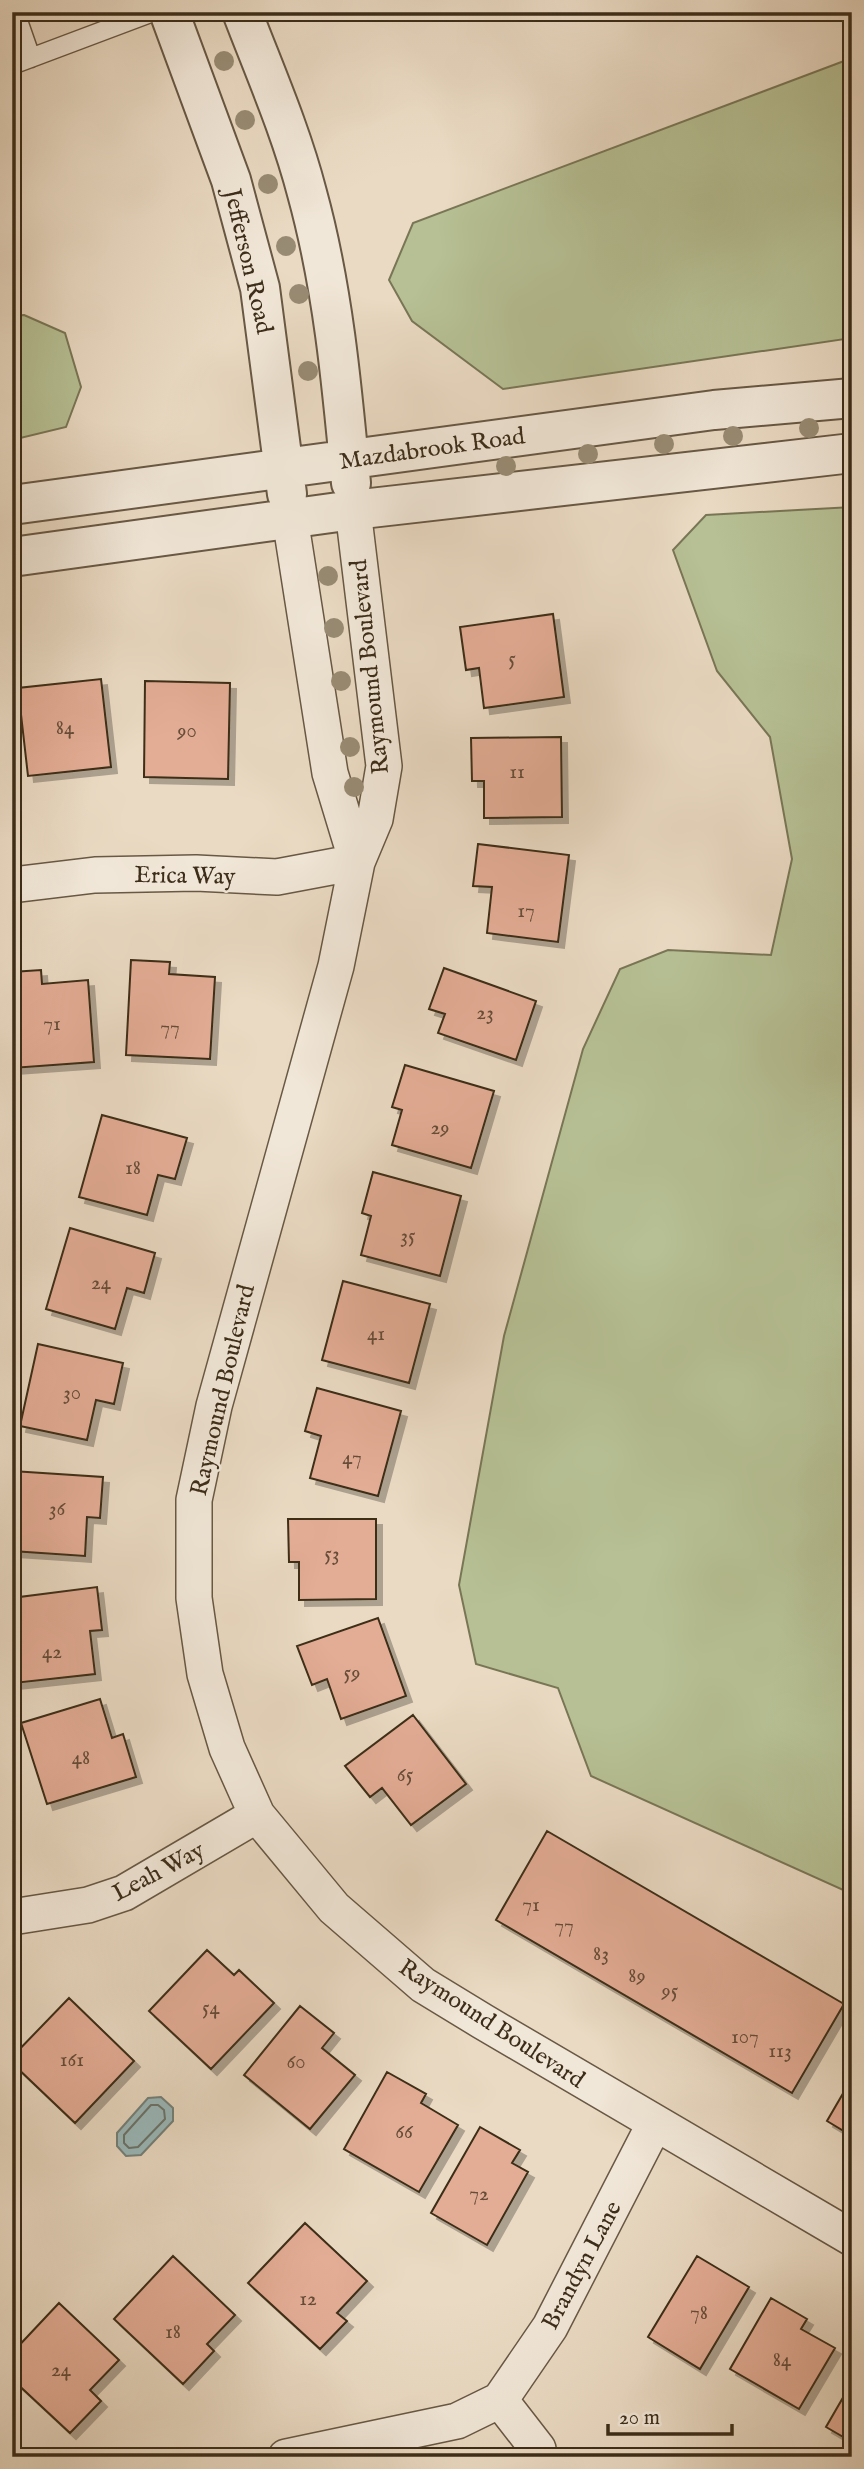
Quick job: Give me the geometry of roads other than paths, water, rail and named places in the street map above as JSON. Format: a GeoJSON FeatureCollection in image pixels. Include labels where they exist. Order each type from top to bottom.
{"type":"FeatureCollection","features":[{"type":"Feature","properties":{"kind":"street","name":"Jefferson Road"},"geometry":{"type":"LineString","coordinates":[[169,12],[231,180],[260,288],[290,518]]}},
{"type":"Feature","properties":{"kind":"street"},"geometry":{"type":"LineString","coordinates":[[242,12],[295,152],[323,262],[337,349],[353,510]]}},
{"type":"Feature","properties":{"kind":"street","name":"Mazdabrook Road"},"geometry":{"type":"LineString","coordinates":[[12,505],[714,410],[852,398]]}},
{"type":"Feature","properties":{"kind":"street","name":"Mazdabrook Road"},"geometry":{"type":"LineString","coordinates":[[12,557],[353,510],[852,453]]}},
{"type":"Feature","properties":{"kind":"street","name":"Raymound Boulevard"},"geometry":{"type":"LineString","coordinates":[[353,510],[384,766],[375,819],[357,862],[336,966],[218,1387],[194,1500],[192,1574],[205,1674],[227,1748],[257,1815],[334,1908],[424,1984],[654,2124],[852,2238]]}},
{"type":"Feature","properties":{"kind":"street","name":"Raymound Boulevard"},"geometry":{"type":"LineString","coordinates":[[290,518],[330,773],[357,862]]}},
{"type":"Feature","properties":{"kind":"street","name":"Erica Way"},"geometry":{"type":"LineString","coordinates":[[12,885],[95,875],[196,873],[277,877],[357,862]]}},
{"type":"Feature","properties":{"kind":"street","name":"Leah Way"},"geometry":{"type":"LineString","coordinates":[[12,1917],[88,1905],[124,1893],[257,1815]]}},
{"type":"Feature","properties":{"kind":"street","name":"Brandyn Lane"},"geometry":{"type":"LineString","coordinates":[[286,2457],[457,2421],[500,2400],[551,2327],[654,2124]]}},
{"type":"Feature","properties":{"kind":"street"},"geometry":{"type":"LineString","coordinates":[[500,2400],[538,2449]]}},
{"type":"Feature","properties":{"kind":"lane"},"geometry":{"type":"LineString","coordinates":[[15,12],[31,58]]}},
{"type":"Feature","properties":{"kind":"lane"},"geometry":{"type":"LineString","coordinates":[[12,65],[153,12]]}},
{"type":"Feature","properties":{"kind":"water"},"geometry":{"type":"Polygon","coordinates":[[[161,2097],[173,2108],[173,2121],[141,2155],[126,2156],[117,2146],[117,2133],[148,2098],[161,2097]]]}}]}
